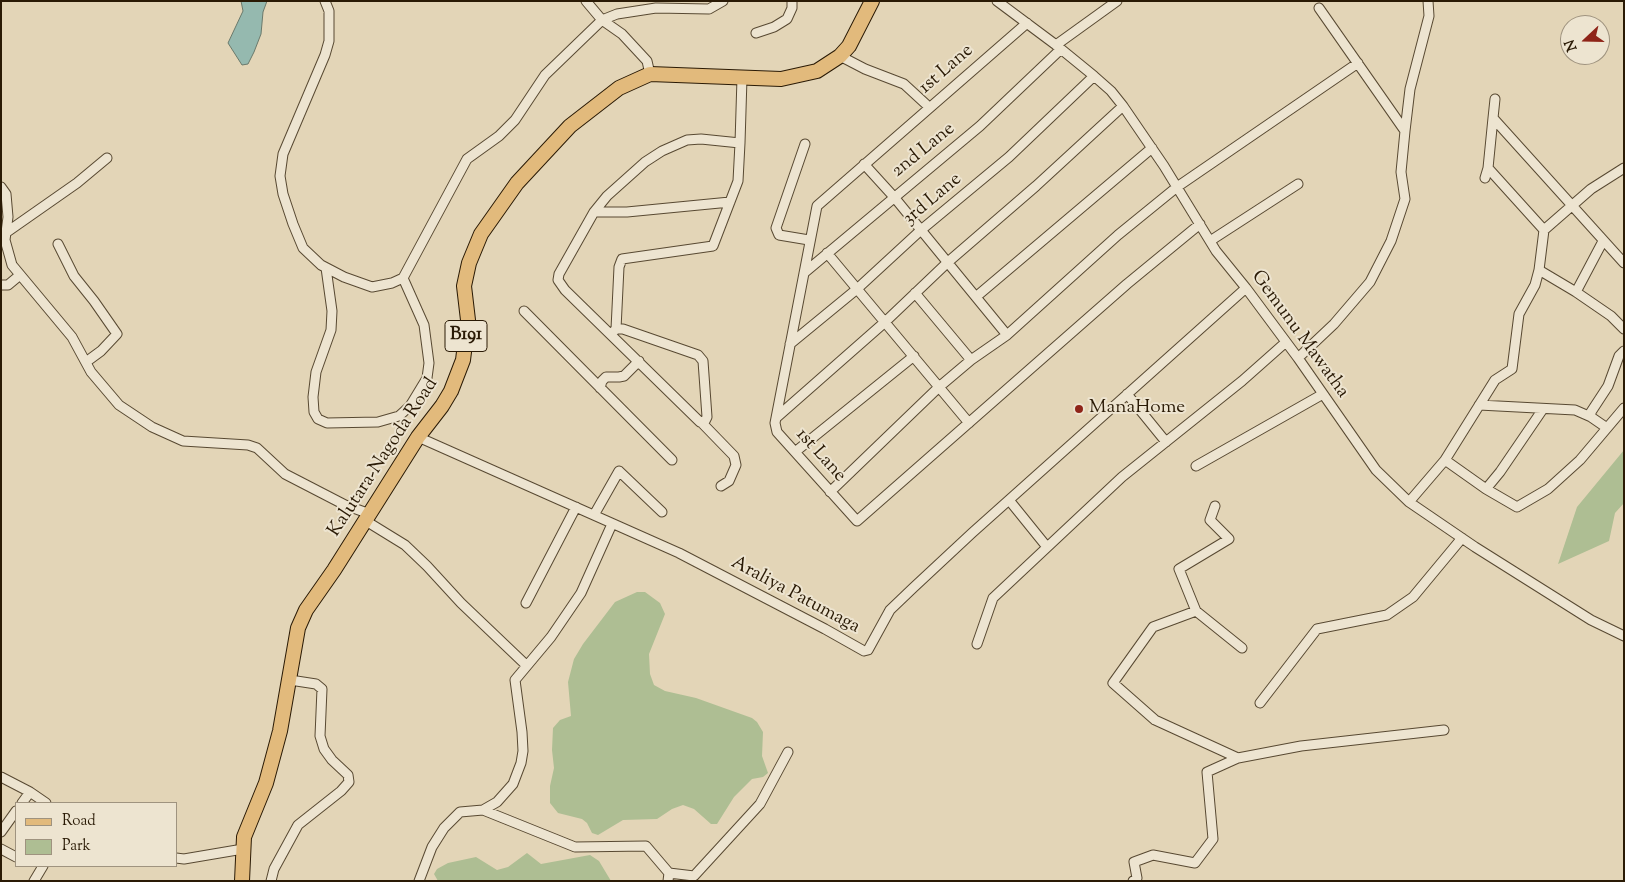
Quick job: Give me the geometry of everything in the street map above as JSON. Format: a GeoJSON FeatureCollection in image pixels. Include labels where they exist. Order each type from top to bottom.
{"type":"FeatureCollection","features":[{"type":"Feature","properties":{"kind":"main road","name":"Kalutara-Nagoda Road"},"geometry":{"type":"LineString","coordinates":[[242,881],[244,837],[266,783],[280,731],[298,628],[306,610],[368,518],[418,437],[442,406],[459,373],[463,360],[468,320],[464,286],[469,263],[481,234],[516,183],[570,126],[619,88],[650,74],[781,80],[817,71],[840,56],[849,46],[872,1]]}},
{"type":"Feature","properties":{"kind":"street"},"geometry":{"type":"LineString","coordinates":[[325,1],[329,11],[329,41],[325,55],[282,154],[280,176],[283,194],[303,248],[326,268],[372,287],[392,283],[403,278],[467,160],[499,136],[510,125],[544,75],[602,20],[617,14],[656,8],[710,9],[723,1]]}},
{"type":"Feature","properties":{"kind":"street"},"geometry":{"type":"LineString","coordinates":[[586,1],[602,20],[622,34],[647,61],[650,74]]}},
{"type":"Feature","properties":{"kind":"street"},"geometry":{"type":"LineString","coordinates":[[756,33],[774,27],[787,19],[792,8],[792,1]]}},
{"type":"Feature","properties":{"kind":"street","name":"Gemunu Mawatha"},"geometry":{"type":"LineString","coordinates":[[997,1],[1059,47],[1094,76],[1123,106],[1152,148],[1216,251],[1298,358],[1376,470],[1409,502],[1462,538],[1592,620],[1624,636]]}},
{"type":"Feature","properties":{"kind":"street","name":"2nd Lane"},"geometry":{"type":"LineString","coordinates":[[804,273],[980,126],[1059,47],[1117,1]]}},
{"type":"Feature","properties":{"kind":"street"},"geometry":{"type":"LineString","coordinates":[[1298,358],[1334,324],[1370,282],[1387,249],[1405,199],[1401,172],[1405,130],[1410,89],[1429,16],[1428,1]]}},
{"type":"Feature","properties":{"kind":"street"},"geometry":{"type":"LineString","coordinates":[[1319,8],[1405,130]]}},
{"type":"Feature","properties":{"kind":"street","name":"1st Lane"},"geometry":{"type":"LineString","coordinates":[[1027,23],[817,206],[776,417],[777,432],[857,521],[1127,284],[1200,224]]}},
{"type":"Feature","properties":{"kind":"street"},"geometry":{"type":"LineString","coordinates":[[840,56],[904,84],[929,107]]}},
{"type":"Feature","properties":{"kind":"street"},"geometry":{"type":"LineString","coordinates":[[830,492],[939,387],[971,360],[1007,335],[1118,235],[1177,187],[1358,63]]}},
{"type":"Feature","properties":{"kind":"street","name":"3rd Lane"},"geometry":{"type":"LineString","coordinates":[[790,344],[857,289],[921,230],[1009,157],[1094,76]]}},
{"type":"Feature","properties":{"kind":"street"},"geometry":{"type":"LineString","coordinates":[[613,331],[619,267],[622,259],[713,246],[738,181],[742,78]]}},
{"type":"Feature","properties":{"kind":"street"},"geometry":{"type":"LineString","coordinates":[[1485,178],[1488,168],[1495,99]]}},
{"type":"Feature","properties":{"kind":"street"},"geometry":{"type":"LineString","coordinates":[[776,417],[885,322],[948,262],[1036,186],[1123,106]]}},
{"type":"Feature","properties":{"kind":"street"},"geometry":{"type":"LineString","coordinates":[[1493,118],[1624,263]]}},
{"type":"Feature","properties":{"kind":"street"},"geometry":{"type":"LineString","coordinates":[[721,486],[729,481],[736,466],[734,456],[639,361],[613,331],[566,290],[558,280],[559,274],[594,212],[630,174],[645,162],[671,146],[693,139],[740,144]]}},
{"type":"Feature","properties":{"kind":"street"},"geometry":{"type":"LineString","coordinates":[[805,144],[776,228],[779,235],[809,240]]}},
{"type":"Feature","properties":{"kind":"street"},"geometry":{"type":"LineString","coordinates":[[977,296],[1152,148]]}},
{"type":"Feature","properties":{"kind":"street"},"geometry":{"type":"LineString","coordinates":[[7,232],[77,183],[107,158]]}},
{"type":"Feature","properties":{"kind":"street"},"geometry":{"type":"LineString","coordinates":[[864,164],[977,296],[1007,335]]}},
{"type":"Feature","properties":{"kind":"street"},"geometry":{"type":"LineString","coordinates":[[1488,168],[1544,230]]}},
{"type":"Feature","properties":{"kind":"street"},"geometry":{"type":"LineString","coordinates":[[1409,502],[1446,460],[1495,380],[1512,369],[1519,314],[1535,285],[1539,270],[1544,230],[1591,189],[1624,168]]}},
{"type":"Feature","properties":{"kind":"street"},"geometry":{"type":"LineString","coordinates":[[1210,242],[1298,184]]}},
{"type":"Feature","properties":{"kind":"street"},"geometry":{"type":"LineString","coordinates":[[1,187],[6,194],[8,217],[5,240],[12,266],[72,337],[91,372],[119,404],[152,427],[183,441],[248,445],[257,448],[285,474],[368,518],[405,546],[427,566],[461,603],[526,665]]}},
{"type":"Feature","properties":{"kind":"street"},"geometry":{"type":"LineString","coordinates":[[594,212],[627,212],[730,202]]}},
{"type":"Feature","properties":{"kind":"street"},"geometry":{"type":"LineString","coordinates":[[1576,292],[1603,241]]}},
{"type":"Feature","properties":{"kind":"street"},"geometry":{"type":"LineString","coordinates":[[58,244],[74,276],[94,300],[117,334],[101,351],[86,362]]}},
{"type":"Feature","properties":{"kind":"street"},"geometry":{"type":"LineString","coordinates":[[827,253],[969,423]]}},
{"type":"Feature","properties":{"kind":"street"},"geometry":{"type":"LineString","coordinates":[[326,268],[332,311],[331,330],[316,372],[313,397],[314,412],[318,419],[326,423],[378,422],[399,416],[410,406],[427,378],[429,363],[424,325],[403,278]]}},
{"type":"Feature","properties":{"kind":"street"},"geometry":{"type":"LineString","coordinates":[[1539,270],[1611,316],[1624,329]]}},
{"type":"Feature","properties":{"kind":"street"},"geometry":{"type":"LineString","coordinates":[[1,292],[5,285],[20,274]]}},
{"type":"Feature","properties":{"kind":"street","name":"Araliya Patumaga"},"geometry":{"type":"LineString","coordinates":[[418,437],[679,553],[864,651],[868,650],[890,610],[1009,500],[1246,288]]}},
{"type":"Feature","properties":{"kind":"street"},"geometry":{"type":"LineString","coordinates":[[915,293],[971,360]]}},
{"type":"Feature","properties":{"kind":"street"},"geometry":{"type":"LineString","coordinates":[[524,311],[672,460]]}},
{"type":"Feature","properties":{"kind":"street"},"geometry":{"type":"LineString","coordinates":[[613,331],[623,329],[698,355],[702,361],[707,417],[702,422]]}},
{"type":"Feature","properties":{"kind":"street"},"geometry":{"type":"LineString","coordinates":[[977,644],[993,598],[1122,477],[1242,381],[1286,342]]}},
{"type":"Feature","properties":{"kind":"street"},"geometry":{"type":"LineString","coordinates":[[1591,417],[1591,412],[1608,386],[1619,356],[1624,351]]}},
{"type":"Feature","properties":{"kind":"street"},"geometry":{"type":"LineString","coordinates":[[795,452],[914,356]]}},
{"type":"Feature","properties":{"kind":"street"},"geometry":{"type":"LineString","coordinates":[[600,388],[602,381],[606,377],[624,376],[639,361]]}},
{"type":"Feature","properties":{"kind":"street"},"geometry":{"type":"LineString","coordinates":[[1127,394],[1166,442]]}},
{"type":"Feature","properties":{"kind":"street"},"geometry":{"type":"LineString","coordinates":[[1196,466],[1323,394]]}},
{"type":"Feature","properties":{"kind":"street"},"geometry":{"type":"LineString","coordinates":[[1479,405],[1575,410],[1591,417],[1607,428]]}},
{"type":"Feature","properties":{"kind":"street"},"geometry":{"type":"LineString","coordinates":[[1446,460],[1486,489],[1518,507],[1548,489],[1580,460],[1624,408]]}},
{"type":"Feature","properties":{"kind":"street"},"geometry":{"type":"LineString","coordinates":[[1486,489],[1500,472],[1543,409]]}},
{"type":"Feature","properties":{"kind":"street"},"geometry":{"type":"LineString","coordinates":[[594,515],[619,471],[662,512]]}},
{"type":"Feature","properties":{"kind":"street"},"geometry":{"type":"LineString","coordinates":[[1009,500],[1047,548]]}},
{"type":"Feature","properties":{"kind":"street"},"geometry":{"type":"LineString","coordinates":[[1215,506],[1210,520],[1229,539],[1179,569],[1196,611],[1242,648]]}},
{"type":"Feature","properties":{"kind":"street"},"geometry":{"type":"LineString","coordinates":[[526,603],[576,507]]}},
{"type":"Feature","properties":{"kind":"street"},"geometry":{"type":"LineString","coordinates":[[419,881],[432,847],[444,828],[460,812],[483,810],[497,802],[513,784],[519,770],[523,751],[514,680],[551,637],[581,593],[612,524]]}},
{"type":"Feature","properties":{"kind":"street"},"geometry":{"type":"LineString","coordinates":[[1260,703],[1316,629],[1387,615],[1413,597],[1462,538]]}},
{"type":"Feature","properties":{"kind":"street"},"geometry":{"type":"LineString","coordinates":[[1196,611],[1153,627],[1113,683],[1155,720],[1238,758]]}},
{"type":"Feature","properties":{"kind":"street"},"geometry":{"type":"LineString","coordinates":[[271,881],[274,869],[298,825],[341,791],[349,782],[348,775],[332,760],[324,749],[320,736],[322,689],[316,684],[290,680]]}},
{"type":"Feature","properties":{"kind":"street"},"geometry":{"type":"LineString","coordinates":[[1133,881],[1136,878],[1134,862],[1153,855],[1195,863],[1214,840],[1208,772],[1238,758],[1301,746],[1444,730]]}},
{"type":"Feature","properties":{"kind":"street"},"geometry":{"type":"LineString","coordinates":[[483,810],[575,847],[646,846],[668,877],[694,876],[760,804],[788,752]]}},
{"type":"Feature","properties":{"kind":"street"},"geometry":{"type":"LineString","coordinates":[[1,777],[45,802]]}},
{"type":"Feature","properties":{"kind":"street"},"geometry":{"type":"LineString","coordinates":[[23,802],[30,792]]}},
{"type":"Feature","properties":{"kind":"street"},"geometry":{"type":"LineString","coordinates":[[1,832],[15,812]]}},
{"type":"Feature","properties":{"kind":"street"},"geometry":{"type":"LineString","coordinates":[[1,849],[15,856]]}},
{"type":"Feature","properties":{"kind":"street"},"geometry":{"type":"LineString","coordinates":[[178,858],[184,859],[243,849]]}},
{"type":"Feature","properties":{"kind":"street"},"geometry":{"type":"LineString","coordinates":[[34,881],[42,868]]}},
{"type":"Feature","properties":{"kind":"green space"},"geometry":{"type":"Polygon","coordinates":[[[1624,450],[1624,503],[1615,513],[1609,541],[1558,564],[1577,507],[1624,450]]]}},
{"type":"Feature","properties":{"kind":"green space"},"geometry":{"type":"Polygon","coordinates":[[[637,592],[645,592],[660,603],[665,614],[649,654],[650,674],[654,685],[665,691],[696,698],[752,718],[763,732],[762,756],[768,773],[763,777],[752,779],[734,797],[717,824],[711,824],[694,809],[683,805],[672,809],[657,819],[623,820],[598,835],[592,833],[587,823],[582,819],[558,813],[550,803],[550,786],[554,768],[552,750],[553,728],[560,720],[571,716],[568,682],[574,659],[583,644],[615,602],[637,592]]]}},
{"type":"Feature","properties":{"kind":"green space"},"geometry":{"type":"Polygon","coordinates":[[[527,853],[541,864],[590,855],[599,861],[611,881],[438,881],[434,874],[437,869],[448,863],[476,857],[497,870],[508,867],[527,853]]]}},
{"type":"Feature","properties":{"kind":"water"},"geometry":{"type":"Polygon","coordinates":[[[241,1],[267,1],[263,12],[261,34],[254,52],[248,64],[242,65],[228,43],[243,11],[241,1]]]}},
{"type":"Feature","properties":{"kind":"place","name":"ManaHome"},"geometry":{"type":"Point","coordinates":[1079,409]}}]}
